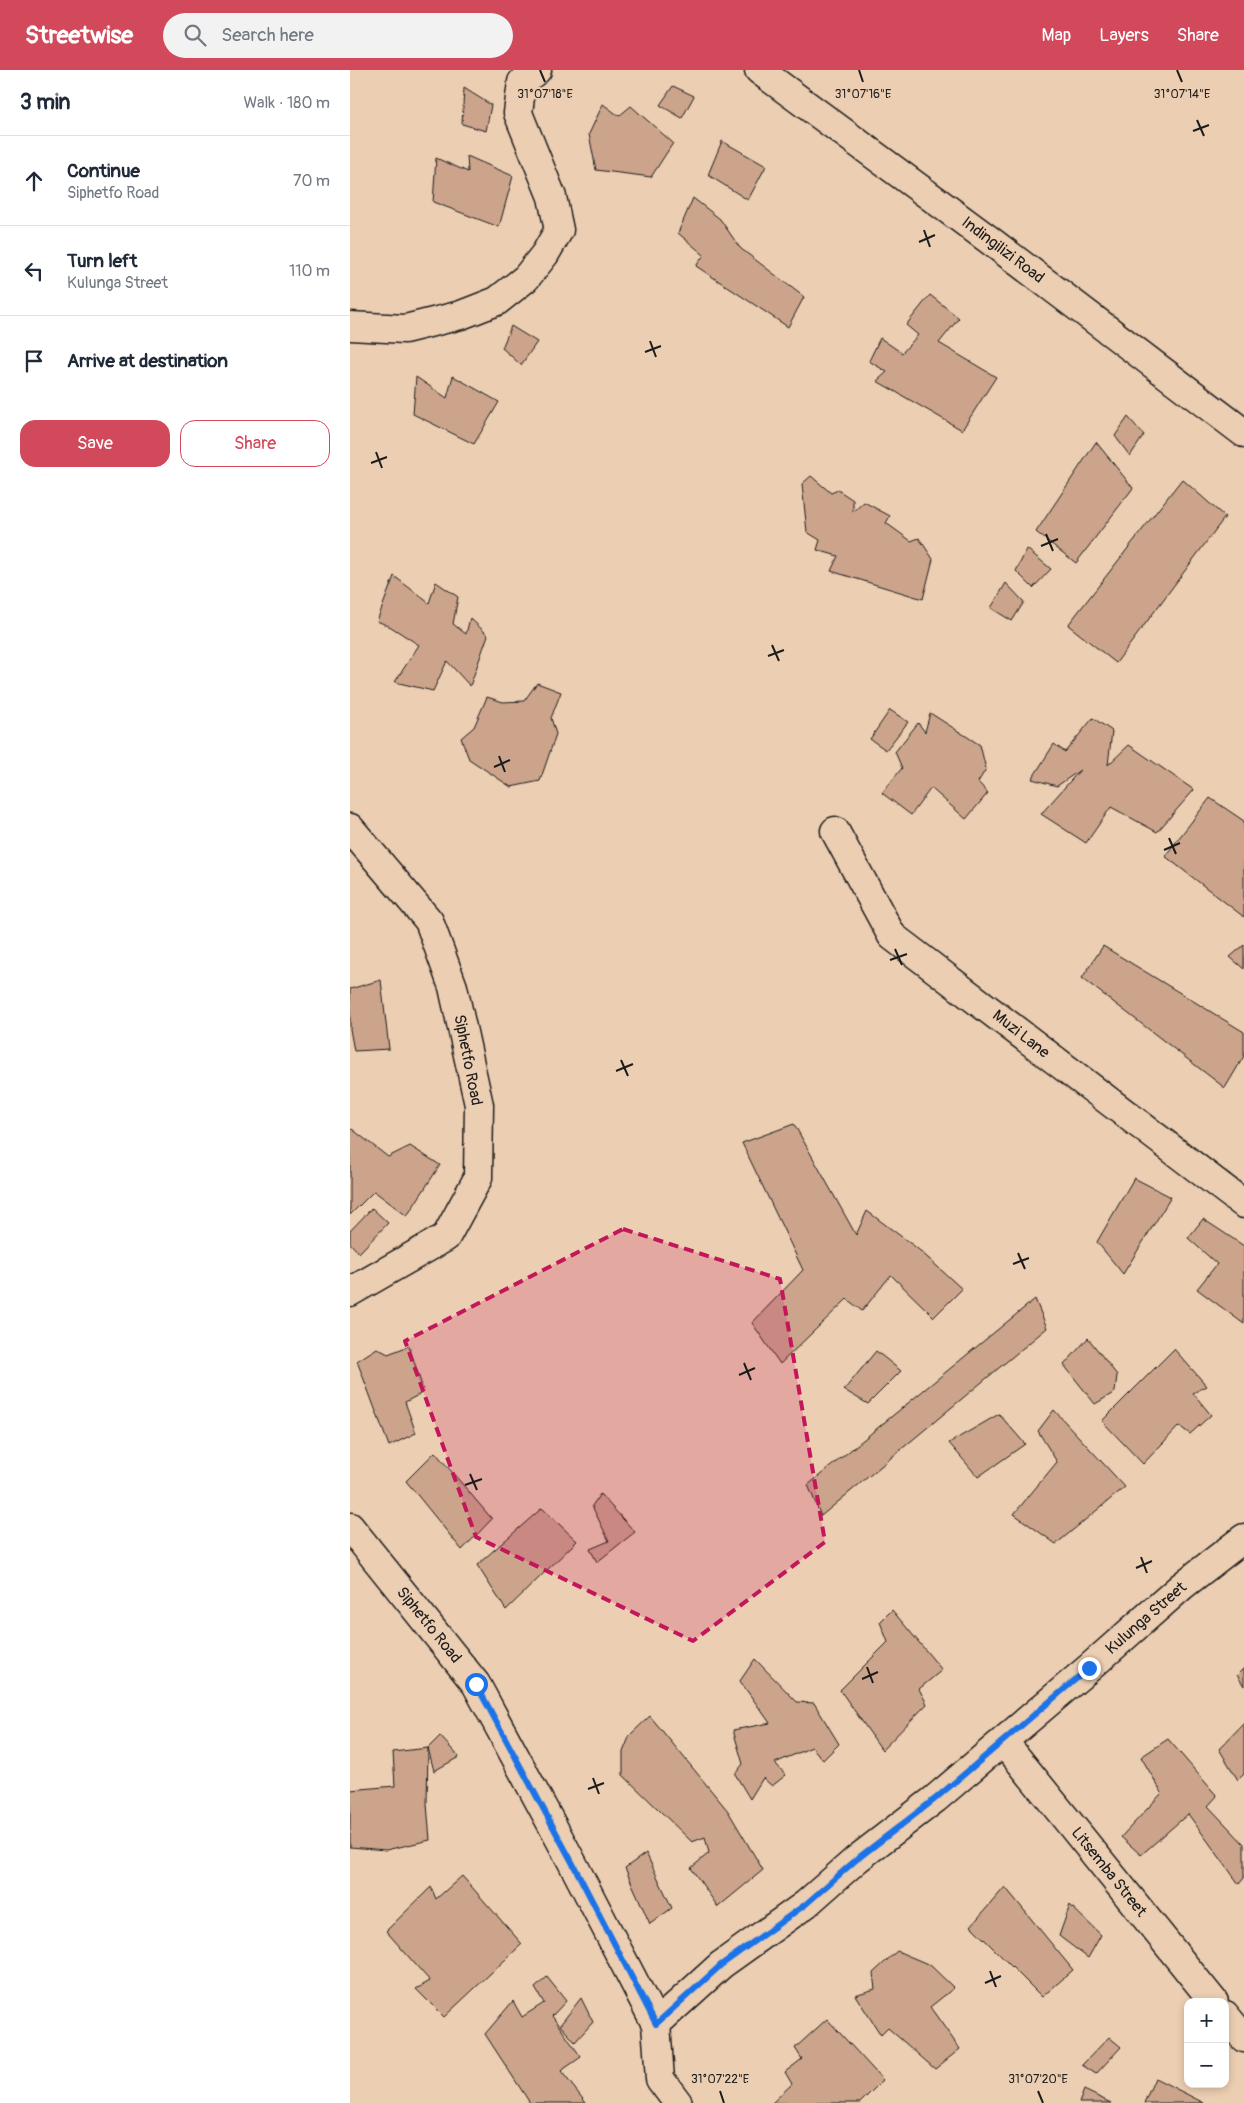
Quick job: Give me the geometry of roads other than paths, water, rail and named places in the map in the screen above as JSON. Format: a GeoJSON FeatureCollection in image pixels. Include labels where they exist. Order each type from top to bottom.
{"type":"FeatureCollection","features":[{"type":"Feature","properties":{"kind":"street"},"geometry":{"type":"LineString","coordinates":[[350,326],[405,329],[461,315],[497,301],[526,278],[545,254],[559,230],[552,197],[508,111],[522,82],[537,70]]}},
{"type":"Feature","properties":{"kind":"street","name":"Indingilizi Road"},"geometry":{"type":"LineString","coordinates":[[759,70],[1032,272],[1244,433]]}},
{"type":"Feature","properties":{"kind":"street","name":"Siphetfo Road"},"geometry":{"type":"LineString","coordinates":[[350,828],[428,921],[453,987],[478,1105],[478,1178],[446,1237],[350,1292]]}},
{"type":"Feature","properties":{"kind":"street","name":"Muzi Lane"},"geometry":{"type":"LineString","coordinates":[[836,831],[892,936],[1244,1204]]}},
{"type":"Feature","properties":{"kind":"street","name":"Siphetfo Road"},"geometry":{"type":"LineString","coordinates":[[350,1527],[476,1684],[572,1862],[656,2024],[660,2079],[678,2103]]}},
{"type":"Feature","properties":{"kind":"street","name":"Kulunga Street"},"geometry":{"type":"LineString","coordinates":[[656,2024],[721,1965],[806,1904],[857,1859],[935,1799],[1004,1742],[1182,1586],[1244,1538]]}},
{"type":"Feature","properties":{"kind":"street","name":"Litsemba Street"},"geometry":{"type":"LineString","coordinates":[[1004,1742],[1211,1998]]}},
{"type":"Feature","properties":{"kind":"street"},"geometry":{"type":"LineString","coordinates":[[1229,2020],[1244,2038]]}}]}
